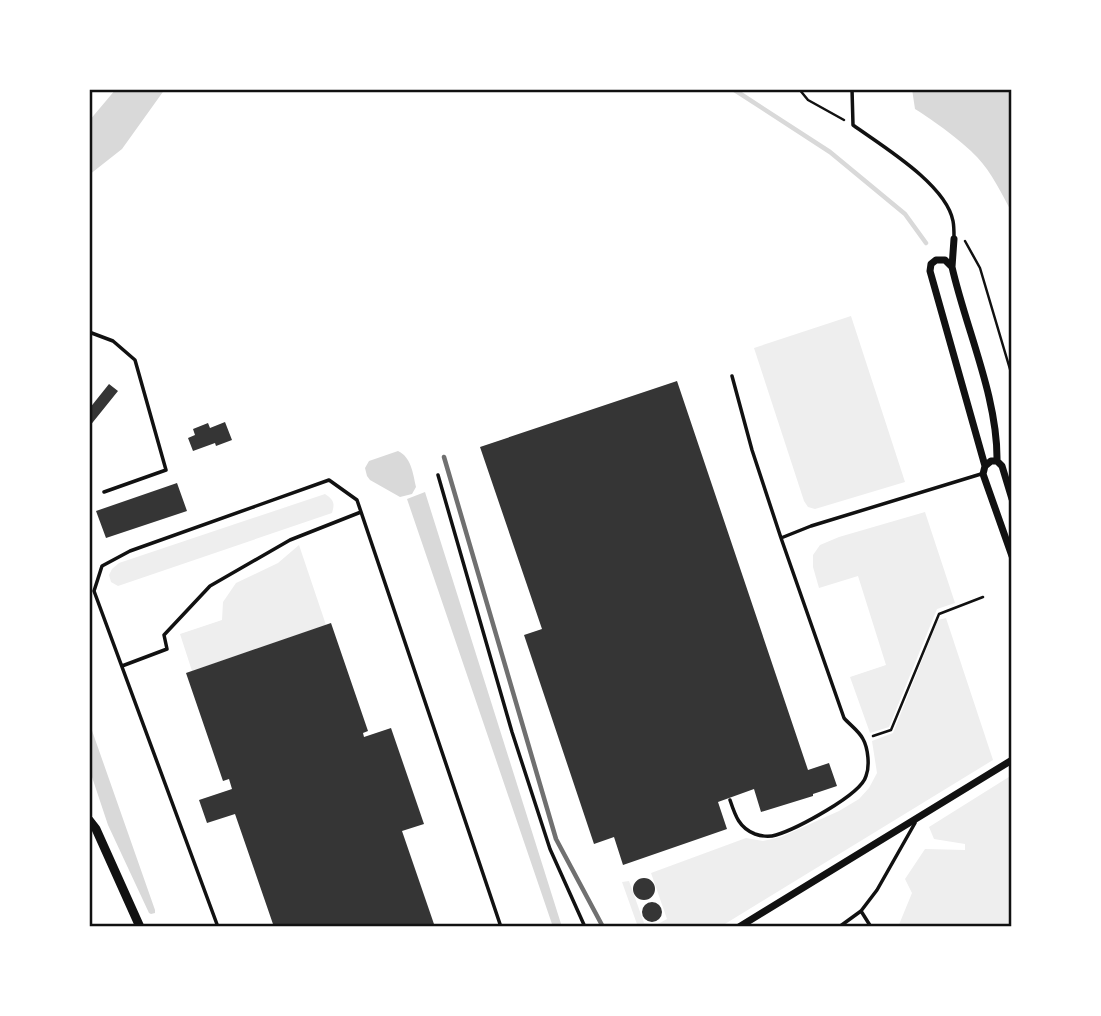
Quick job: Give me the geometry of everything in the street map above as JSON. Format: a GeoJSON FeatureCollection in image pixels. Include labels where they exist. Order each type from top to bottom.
{"type":"FeatureCollection","features":[{"type":"Feature","properties":{"kind":"street"},"geometry":{"type":"LineString","coordinates":[[954,239],[952,267],[985,384],[997,441],[997,461]]}},
{"type":"Feature","properties":{"kind":"street"},"geometry":{"type":"LineString","coordinates":[[952,267],[945,260],[936,260],[931,264],[930,271],[984,470],[1012,556]]}},
{"type":"Feature","properties":{"kind":"street"},"geometry":{"type":"LineString","coordinates":[[984,470],[991,461],[997,461],[1002,466],[1012,499]]}},
{"type":"Feature","properties":{"kind":"street"},"geometry":{"type":"LineString","coordinates":[[739,927],[1012,760]]}},
{"type":"Feature","properties":{"kind":"street"},"geometry":{"type":"LineString","coordinates":[[89,820],[96,829],[140,927]]}},
{"type":"Feature","properties":{"kind":"lane"},"geometry":{"type":"LineString","coordinates":[[852,89],[853,125],[926,179],[943,200],[953,219],[954,239]]}},
{"type":"Feature","properties":{"kind":"lane"},"geometry":{"type":"LineString","coordinates":[[89,332],[113,341],[135,360],[166,470],[104,492]]}},
{"type":"Feature","properties":{"kind":"lane"},"geometry":{"type":"LineString","coordinates":[[730,800],[737,820],[743,827],[754,834],[776,835],[826,811],[857,790],[868,773],[863,739],[845,718],[780,538],[732,376]]}},
{"type":"Feature","properties":{"kind":"lane"},"geometry":{"type":"LineString","coordinates":[[780,538],[984,470]]}},
{"type":"Feature","properties":{"kind":"lane"},"geometry":{"type":"LineString","coordinates":[[438,475],[516,745],[550,849],[585,927]]}},
{"type":"Feature","properties":{"kind":"lane"},"geometry":{"type":"LineString","coordinates":[[218,927],[94,591],[102,566],[130,551],[329,480],[357,500],[500,927]]}},
{"type":"Feature","properties":{"kind":"lane"},"geometry":{"type":"LineString","coordinates":[[122,666],[167,649],[164,635],[209,586],[289,540],[361,512]]}},
{"type":"Feature","properties":{"kind":"lane"},"geometry":{"type":"LineString","coordinates":[[839,927],[861,911],[877,890],[918,818]]}},
{"type":"Feature","properties":{"kind":"lane"},"geometry":{"type":"LineString","coordinates":[[861,911],[872,927]]}},
{"type":"Feature","properties":{"kind":"path"},"geometry":{"type":"LineString","coordinates":[[799,89],[808,100],[853,125]]}},
{"type":"Feature","properties":{"kind":"path"},"geometry":{"type":"LineString","coordinates":[[953,219],[979,268],[1012,376]]}},
{"type":"Feature","properties":{"kind":"path"},"geometry":{"type":"LineString","coordinates":[[863,739],[891,730],[939,614],[983,597]]}},
{"type":"Feature","properties":{"kind":"shaded area"},"geometry":{"type":"Polygon","coordinates":[[[116,89],[165,89],[122,149],[89,175],[89,121],[116,89]]]}},
{"type":"Feature","properties":{"kind":"shaded area"},"geometry":{"type":"Polygon","coordinates":[[[912,89],[1012,89],[1012,213],[992,177],[977,157],[964,144],[915,109],[912,89]]]}},
{"type":"Feature","properties":{"kind":"shaded area"},"geometry":{"type":"Polygon","coordinates":[[[851,316],[905,482],[815,509],[808,507],[804,501],[754,348],[851,316]]]}},
{"type":"Feature","properties":{"kind":"shaded area"},"geometry":{"type":"Polygon","coordinates":[[[398,451],[409,461],[416,487],[412,494],[400,497],[370,480],[365,468],[369,461],[398,451]]]}},
{"type":"Feature","properties":{"kind":"shaded area"},"geometry":{"type":"Polygon","coordinates":[[[425,492],[562,927],[553,927],[407,499],[425,492]]]}},
{"type":"Feature","properties":{"kind":"shaded area"},"geometry":{"type":"Polygon","coordinates":[[[325,494],[333,502],[332,513],[118,586],[111,582],[109,575],[119,563],[325,494]]]}},
{"type":"Feature","properties":{"kind":"shaded area"},"geometry":{"type":"Polygon","coordinates":[[[925,512],[955,603],[937,609],[889,727],[870,733],[850,677],[886,665],[858,576],[819,588],[813,567],[813,555],[820,545],[839,537],[925,512]]]}},
{"type":"Feature","properties":{"kind":"shaded area"},"geometry":{"type":"Polygon","coordinates":[[[299,545],[326,625],[192,671],[180,634],[222,620],[223,602],[236,583],[278,563],[299,545]]]}},
{"type":"Feature","properties":{"kind":"shaded area"},"geometry":{"type":"Polygon","coordinates":[[[946,618],[993,760],[720,927],[638,927],[622,882],[629,881],[644,923],[656,925],[667,919],[651,873],[746,838],[763,841],[781,837],[859,799],[877,773],[872,741],[893,733],[938,620],[946,618]]]}},
{"type":"Feature","properties":{"kind":"shaded area"},"geometry":{"type":"Polygon","coordinates":[[[89,722],[155,913],[149,913],[108,825],[89,768],[89,722]]]}},
{"type":"Feature","properties":{"kind":"shaded area"},"geometry":{"type":"Polygon","coordinates":[[[1012,775],[1012,927],[898,927],[912,893],[905,879],[925,849],[965,850],[965,844],[934,839],[929,827],[1012,775]]]}},
{"type":"Feature","properties":{"kind":"building"},"geometry":{"type":"Polygon","coordinates":[[[677,381],[808,770],[829,763],[837,786],[761,812],[754,789],[718,802],[727,829],[623,865],[614,837],[594,844],[524,635],[542,629],[480,447],[677,381]]]}},
{"type":"Feature","properties":{"kind":"building"},"geometry":{"type":"Polygon","coordinates":[[[109,384],[118,391],[89,427],[89,409],[109,384]]]}},
{"type":"Feature","properties":{"kind":"building"},"geometry":{"type":"Polygon","coordinates":[[[225,422],[232,440],[193,451],[188,438],[195,435],[193,429],[208,423],[210,428],[225,422]]]}},
{"type":"Feature","properties":{"kind":"building"},"geometry":{"type":"Polygon","coordinates":[[[177,483],[187,511],[106,538],[96,511],[177,483]]]}},
{"type":"Feature","properties":{"kind":"building"},"geometry":{"type":"Polygon","coordinates":[[[331,623],[368,731],[363,733],[364,737],[391,728],[424,824],[402,831],[435,927],[274,927],[235,814],[207,823],[199,800],[232,789],[229,779],[223,781],[186,673],[331,623]]]}},
{"type":"Feature","properties":{"kind":"building"},"geometry":{"type":"Polygon","coordinates":[[[644,878],[652,881],[655,889],[652,897],[644,900],[636,897],[633,889],[636,881],[644,878]]]}},
{"type":"Feature","properties":{"kind":"building"},"geometry":{"type":"Polygon","coordinates":[[[652,902],[659,905],[662,912],[659,919],[652,922],[645,919],[642,912],[645,905],[652,902]]]}},
{"type":"Feature","properties":{"kind":"waterway"},"geometry":{"type":"LineString","coordinates":[[733,89],[830,152],[905,214],[926,243]]}},
{"type":"Feature","properties":{"kind":"railway"},"geometry":{"type":"LineString","coordinates":[[444,457],[556,839],[603,927]]}}]}
